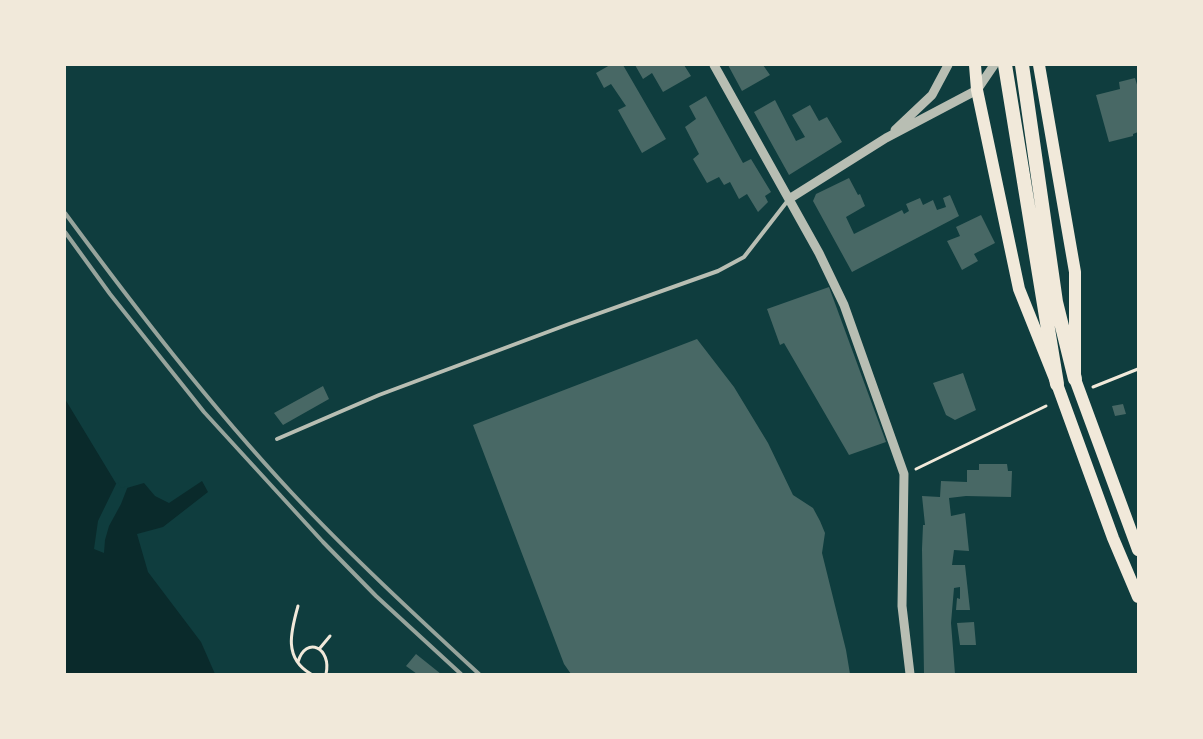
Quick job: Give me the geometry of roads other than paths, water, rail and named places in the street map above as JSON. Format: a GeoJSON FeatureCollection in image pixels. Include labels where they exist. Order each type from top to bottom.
{"type":"FeatureCollection","features":[{"type":"Feature","properties":{"kind":"highway"},"geometry":{"type":"LineString","coordinates":[[1005,65],[1057,384]]}},
{"type":"Feature","properties":{"kind":"highway"},"geometry":{"type":"LineString","coordinates":[[1022,65],[1056,302],[1075,378]]}},
{"type":"Feature","properties":{"kind":"main road"},"geometry":{"type":"LineString","coordinates":[[975,65],[977,90],[1019,289],[1057,384],[1113,538],[1138,597]]}},
{"type":"Feature","properties":{"kind":"main road"},"geometry":{"type":"LineString","coordinates":[[1039,65],[1075,272],[1075,378],[1138,550]]}},
{"type":"Feature","properties":{"kind":"street"},"geometry":{"type":"LineString","coordinates":[[714,65],[819,253],[844,305],[904,474],[902,606],[910,674]]}},
{"type":"Feature","properties":{"kind":"street"},"geometry":{"type":"LineString","coordinates":[[886,138],[932,95],[948,65]]}},
{"type":"Feature","properties":{"kind":"street"},"geometry":{"type":"LineString","coordinates":[[788,199],[886,138],[977,90],[994,65]]}},
{"type":"Feature","properties":{"kind":"lane"},"geometry":{"type":"LineString","coordinates":[[277,439],[379,395],[718,271],[744,257],[788,199]]}},
{"type":"Feature","properties":{"kind":"water"},"geometry":{"type":"Polygon","coordinates":[[[65,399],[120,490],[144,483],[155,496],[169,503],[202,481],[208,492],[163,527],[137,534],[148,572],[201,642],[215,674],[65,674],[65,399]]]}},
{"type":"Feature","properties":{"kind":"railway"},"geometry":{"type":"LineString","coordinates":[[65,213],[174,356],[261,459],[360,562],[479,674]]}},
{"type":"Feature","properties":{"kind":"railway"},"geometry":{"type":"LineString","coordinates":[[65,232],[110,294],[204,412],[323,542],[376,596],[461,674]]}}]}
